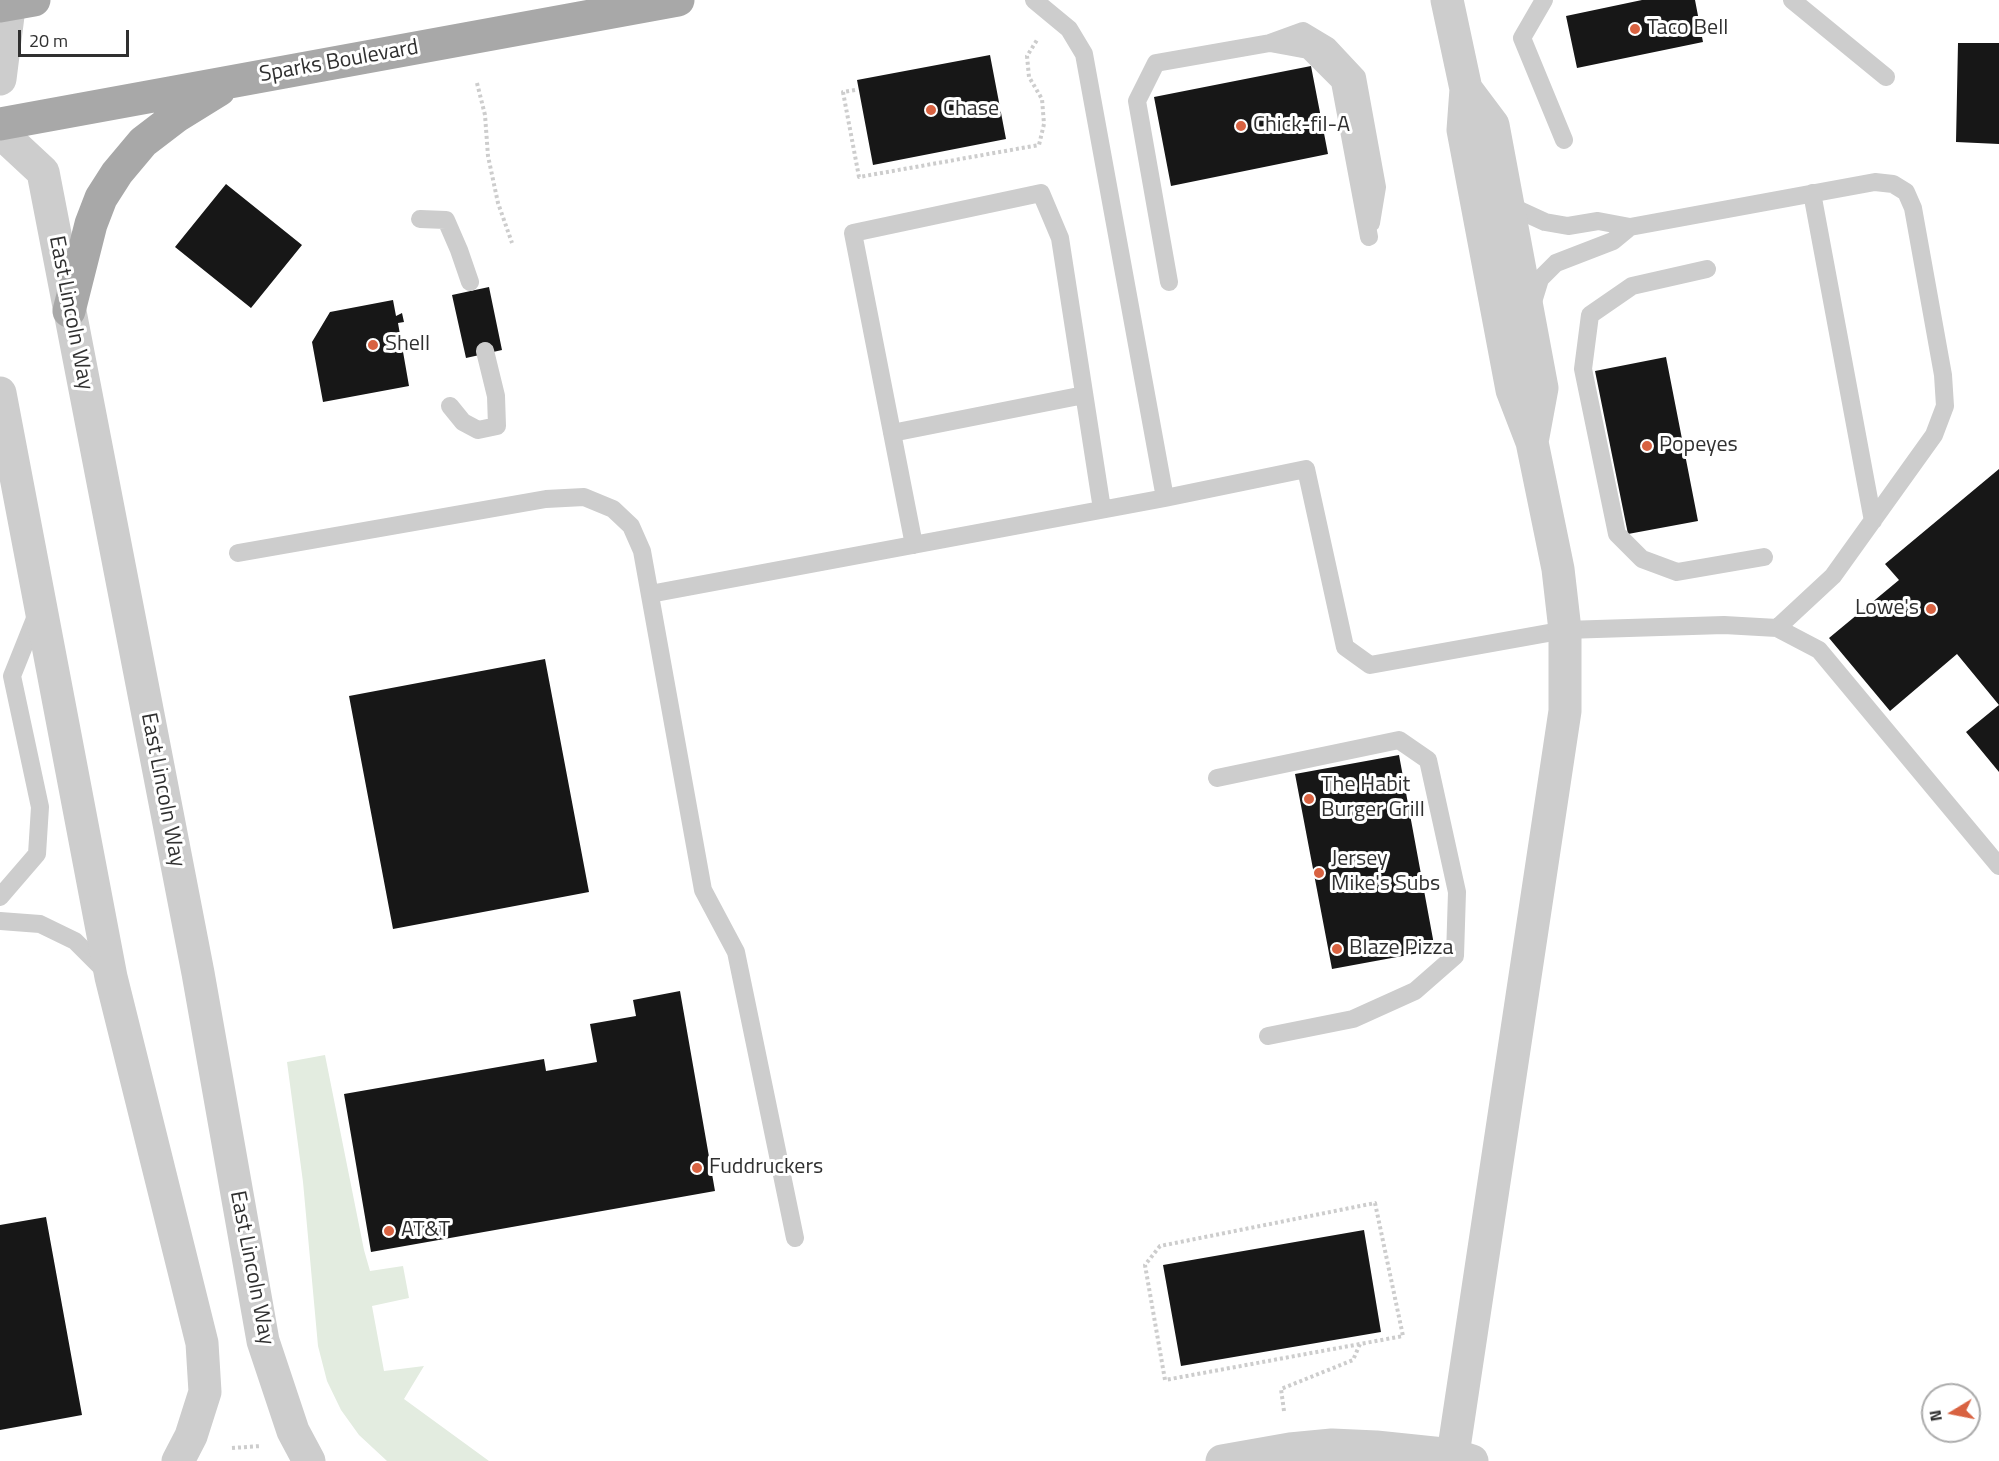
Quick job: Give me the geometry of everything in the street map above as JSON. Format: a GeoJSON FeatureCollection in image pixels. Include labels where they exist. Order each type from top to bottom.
{"type":"FeatureCollection","features":[{"type":"Feature","properties":{"kind":"main road","name":"Sparks Boulevard"},"geometry":{"type":"LineString","coordinates":[[0,124],[678,0]]}},
{"type":"Feature","properties":{"kind":"main road"},"geometry":{"type":"LineString","coordinates":[[69,311],[91,224],[101,198],[117,172],[143,142],[177,116],[234,81]]}},
{"type":"Feature","properties":{"kind":"street"},"geometry":{"type":"LineString","coordinates":[[1222,1461],[1290,1449],[1332,1445],[1376,1447],[1459,1459],[1565,711],[1565,630],[1558,569],[1532,442],[1512,390],[1465,141],[1463,130],[1466,89],[1447,0]]}},
{"type":"Feature","properties":{"kind":"street"},"geometry":{"type":"LineString","coordinates":[[0,79],[11,7]]}},
{"type":"Feature","properties":{"kind":"street"},"geometry":{"type":"LineString","coordinates":[[1466,89],[1493,124],[1542,388],[1532,442]]}},
{"type":"Feature","properties":{"kind":"street","name":"East Lincoln Way"},"geometry":{"type":"LineString","coordinates":[[0,132],[43,172],[198,973],[263,1341],[293,1431],[309,1461]]}},
{"type":"Feature","properties":{"kind":"street"},"geometry":{"type":"LineString","coordinates":[[0,393],[111,977],[202,1342],[205,1392],[191,1436],[178,1461]]}},
{"type":"Feature","properties":{"kind":"lane"},"geometry":{"type":"LineString","coordinates":[[1034,0],[1069,29],[1084,54],[1165,498]]}},
{"type":"Feature","properties":{"kind":"lane"},"geometry":{"type":"LineString","coordinates":[[1544,0],[1522,38],[1564,140]]}},
{"type":"Feature","properties":{"kind":"lane"},"geometry":{"type":"LineString","coordinates":[[1792,0],[1886,77]]}},
{"type":"Feature","properties":{"kind":"lane"},"geometry":{"type":"LineString","coordinates":[[1169,282],[1137,101],[1156,63],[1270,43],[1308,50],[1340,82],[1369,237]]}},
{"type":"Feature","properties":{"kind":"lane"},"geometry":{"type":"LineString","coordinates":[[1508,205],[1545,222],[1568,226],[1598,221],[1630,226],[1875,182],[1893,184],[1906,192],[1913,208],[1943,375],[1945,406],[1934,435],[1833,576],[1777,628]]}},
{"type":"Feature","properties":{"kind":"lane"},"geometry":{"type":"LineString","coordinates":[[1812,193],[1873,521]]}},
{"type":"Feature","properties":{"kind":"lane"},"geometry":{"type":"LineString","coordinates":[[914,545],[853,232],[1041,194],[1060,238],[1102,509]]}},
{"type":"Feature","properties":{"kind":"lane"},"geometry":{"type":"LineString","coordinates":[[420,219],[446,220],[470,282]]}},
{"type":"Feature","properties":{"kind":"lane"},"geometry":{"type":"LineString","coordinates":[[1528,315],[1540,279],[1556,263],[1613,241],[1630,226]]}},
{"type":"Feature","properties":{"kind":"lane"},"geometry":{"type":"LineString","coordinates":[[1707,269],[1632,286],[1590,315],[1583,369],[1617,534],[1642,559],[1677,572],[1764,557]]}},
{"type":"Feature","properties":{"kind":"lane"},"geometry":{"type":"LineString","coordinates":[[450,406],[462,422],[478,430],[496,426],[496,396],[485,351]]}},
{"type":"Feature","properties":{"kind":"lane"},"geometry":{"type":"LineString","coordinates":[[892,433],[1084,394]]}},
{"type":"Feature","properties":{"kind":"lane"},"geometry":{"type":"LineString","coordinates":[[650,594],[1165,498],[1306,469],[1345,648],[1370,665],[1565,630],[1724,625],[1777,628],[1819,650],[1999,866]]}},
{"type":"Feature","properties":{"kind":"lane"},"geometry":{"type":"LineString","coordinates":[[238,553],[546,499],[584,497],[613,509],[631,526],[642,551],[703,890],[736,952],[795,1238]]}},
{"type":"Feature","properties":{"kind":"lane"},"geometry":{"type":"LineString","coordinates":[[0,897],[37,854],[40,807],[12,676],[40,605]]}},
{"type":"Feature","properties":{"kind":"lane"},"geometry":{"type":"LineString","coordinates":[[1217,778],[1399,740],[1428,759],[1457,892],[1455,956],[1415,991],[1353,1019],[1268,1036]]}},
{"type":"Feature","properties":{"kind":"lane"},"geometry":{"type":"LineString","coordinates":[[0,921],[40,924],[75,941],[111,977]]}},
{"type":"Feature","properties":{"kind":"path"},"geometry":{"type":"LineString","coordinates":[[855,90],[843,92],[859,177],[1039,146],[1044,124],[1042,99],[1029,77],[1027,56],[1042,31]]}},
{"type":"Feature","properties":{"kind":"path"},"geometry":{"type":"LineString","coordinates":[[477,83],[485,115],[488,156],[498,203],[512,243]]}},
{"type":"Feature","properties":{"kind":"path"},"geometry":{"type":"LineString","coordinates":[[1376,1203],[1403,1336],[1360,1344],[1165,1380],[1144,1265],[1160,1246],[1376,1203]]}},
{"type":"Feature","properties":{"kind":"path"},"geometry":{"type":"LineString","coordinates":[[1284,1411],[1281,1389],[1353,1360],[1360,1344]]}},
{"type":"Feature","properties":{"kind":"path"},"geometry":{"type":"LineString","coordinates":[[232,1448],[268,1445]]}},
{"type":"Feature","properties":{"kind":"shaded area"},"geometry":{"type":"Polygon","coordinates":[[[325,1055],[370,1271],[403,1266],[409,1298],[372,1306],[384,1371],[424,1366],[404,1399],[489,1461],[387,1461],[359,1435],[341,1410],[327,1381],[318,1346],[303,1182],[287,1062],[325,1055]]]}},
{"type":"Feature","properties":{"kind":"building","name":"Taco Bell"},"geometry":{"type":"Polygon","coordinates":[[[1642,0],[1695,0],[1703,42],[1577,68],[1566,16],[1642,0]]]}},
{"type":"Feature","properties":{"kind":"building"},"geometry":{"type":"Polygon","coordinates":[[[1958,43],[1999,43],[1999,144],[1956,142],[1958,43]]]}},
{"type":"Feature","properties":{"kind":"building","name":"Chase"},"geometry":{"type":"Polygon","coordinates":[[[990,55],[1006,139],[873,165],[857,80],[990,55]]]}},
{"type":"Feature","properties":{"kind":"building","name":"Chick-fil-A"},"geometry":{"type":"Polygon","coordinates":[[[1311,66],[1328,154],[1171,186],[1154,97],[1311,66]]]}},
{"type":"Feature","properties":{"kind":"building"},"geometry":{"type":"Polygon","coordinates":[[[226,184],[302,245],[251,308],[175,247],[226,184]]]}},
{"type":"Feature","properties":{"kind":"building"},"geometry":{"type":"Polygon","coordinates":[[[489,287],[502,350],[466,358],[452,295],[489,287]]]}},
{"type":"Feature","properties":{"kind":"building"},"geometry":{"type":"Polygon","coordinates":[[[393,300],[396,316],[402,313],[404,322],[398,323],[409,386],[323,402],[312,342],[330,312],[393,300]]]}},
{"type":"Feature","properties":{"kind":"building","name":"Popeyes"},"geometry":{"type":"Polygon","coordinates":[[[1666,357],[1698,521],[1628,534],[1595,371],[1666,357]]]}},
{"type":"Feature","properties":{"kind":"building","name":"Lowe's"},"geometry":{"type":"Polygon","coordinates":[[[1999,469],[1999,705],[1957,654],[1890,711],[1829,638],[1899,580],[1885,564],[1999,469]]]}},
{"type":"Feature","properties":{"kind":"building"},"geometry":{"type":"Polygon","coordinates":[[[545,659],[589,892],[393,929],[349,696],[545,659]]]}},
{"type":"Feature","properties":{"kind":"building"},"geometry":{"type":"Polygon","coordinates":[[[1999,705],[1999,772],[1966,732],[1999,705]]]}},
{"type":"Feature","properties":{"kind":"building"},"geometry":{"type":"Polygon","coordinates":[[[1399,755],[1435,950],[1332,969],[1295,774],[1399,755]]]}},
{"type":"Feature","properties":{"kind":"building"},"geometry":{"type":"Polygon","coordinates":[[[680,991],[715,1191],[371,1252],[344,1094],[544,1059],[546,1071],[597,1062],[590,1024],[636,1016],[633,1000],[680,991]]]}},
{"type":"Feature","properties":{"kind":"building"},"geometry":{"type":"Polygon","coordinates":[[[46,1217],[82,1415],[0,1430],[0,1225],[46,1217]]]}},
{"type":"Feature","properties":{"kind":"building"},"geometry":{"type":"Polygon","coordinates":[[[1364,1230],[1381,1332],[1181,1366],[1163,1265],[1364,1230]]]}},
{"type":"Feature","properties":{"kind":"place","name":"Taco Bell"},"geometry":{"type":"Point","coordinates":[1635,29]}},
{"type":"Feature","properties":{"kind":"place","name":"Chase"},"geometry":{"type":"Point","coordinates":[931,110]}},
{"type":"Feature","properties":{"kind":"place","name":"Chick-fil-A"},"geometry":{"type":"Point","coordinates":[1241,126]}},
{"type":"Feature","properties":{"kind":"place","name":"Shell"},"geometry":{"type":"Point","coordinates":[373,345]}},
{"type":"Feature","properties":{"kind":"place","name":"Popeyes"},"geometry":{"type":"Point","coordinates":[1647,446]}},
{"type":"Feature","properties":{"kind":"place","name":"Lowe's"},"geometry":{"type":"Point","coordinates":[1931,609]}},
{"type":"Feature","properties":{"kind":"place","name":"The Habit Burger Grill"},"geometry":{"type":"Point","coordinates":[1309,799]}},
{"type":"Feature","properties":{"kind":"place","name":"Jersey Mike's Subs"},"geometry":{"type":"Point","coordinates":[1319,873]}},
{"type":"Feature","properties":{"kind":"place","name":"Blaze Pizza"},"geometry":{"type":"Point","coordinates":[1337,949]}},
{"type":"Feature","properties":{"kind":"place","name":"Fuddruckers"},"geometry":{"type":"Point","coordinates":[697,1168]}},
{"type":"Feature","properties":{"kind":"place","name":"AT&T"},"geometry":{"type":"Point","coordinates":[389,1231]}}]}
